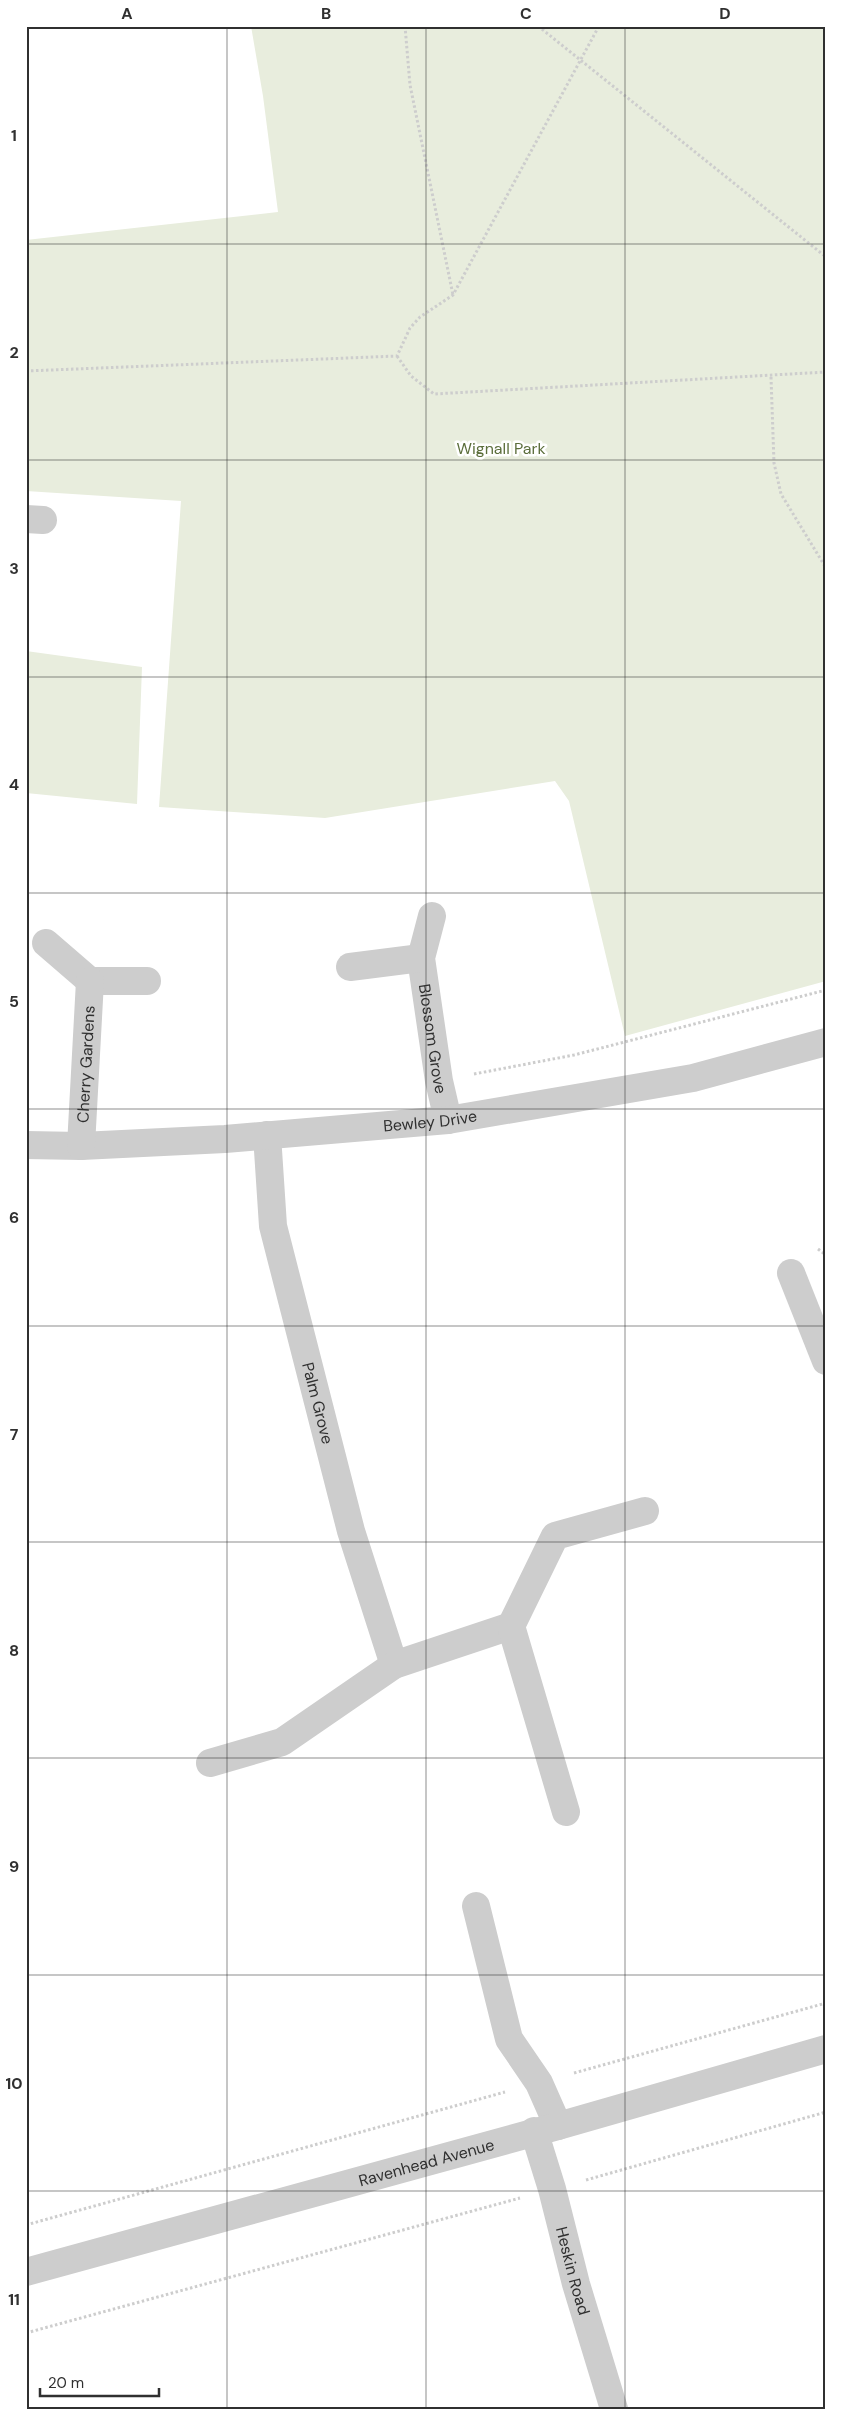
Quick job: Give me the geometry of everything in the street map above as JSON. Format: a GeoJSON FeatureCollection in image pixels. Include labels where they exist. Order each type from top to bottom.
{"type":"FeatureCollection","features":[{"type":"Feature","properties":{"kind":"street","name":"Blossom Grove"},"geometry":{"type":"LineString","coordinates":[[432,916],[421,958],[439,1081],[448,1120]]}},
{"type":"Feature","properties":{"kind":"street","name":"Cherry Gardens"},"geometry":{"type":"LineString","coordinates":[[46,943],[90,981],[147,981]]}},
{"type":"Feature","properties":{"kind":"street"},"geometry":{"type":"LineString","coordinates":[[350,967],[421,958]]}},
{"type":"Feature","properties":{"kind":"street","name":"Cherry Gardens"},"geometry":{"type":"LineString","coordinates":[[81,1146],[90,981]]}},
{"type":"Feature","properties":{"kind":"street","name":"Bewley Drive"},"geometry":{"type":"LineString","coordinates":[[26,1145],[81,1146],[267,1135],[448,1120],[693,1078],[826,1042]]}},
{"type":"Feature","properties":{"kind":"street","name":"Palm Grove"},"geometry":{"type":"LineString","coordinates":[[267,1135],[272,1226],[351,1531],[394,1665]]}},
{"type":"Feature","properties":{"kind":"street"},"geometry":{"type":"LineString","coordinates":[[791,1273],[818,1315],[826,1361]]}},
{"type":"Feature","properties":{"kind":"street"},"geometry":{"type":"LineString","coordinates":[[566,1812],[511,1626],[555,1536],[645,1511]]}},
{"type":"Feature","properties":{"kind":"street"},"geometry":{"type":"LineString","coordinates":[[210,1763],[282,1742],[394,1665],[511,1626]]}},
{"type":"Feature","properties":{"kind":"street","name":"Heskin Road"},"geometry":{"type":"LineString","coordinates":[[476,1906],[509,2039],[539,2083],[552,2189],[576,2284],[614,2409]]}},
{"type":"Feature","properties":{"kind":"street","name":"Ravenhead Avenue"},"geometry":{"type":"LineString","coordinates":[[26,2272],[546,2129],[826,2048]]}},
{"type":"Feature","properties":{"kind":"path"},"geometry":{"type":"LineString","coordinates":[[405,26],[410,85],[453,295]]}},
{"type":"Feature","properties":{"kind":"path"},"geometry":{"type":"LineString","coordinates":[[538,26],[826,257]]}},
{"type":"Feature","properties":{"kind":"path"},"geometry":{"type":"LineString","coordinates":[[397,356],[410,328],[420,317],[453,295],[599,26]]}},
{"type":"Feature","properties":{"kind":"path"},"geometry":{"type":"LineString","coordinates":[[26,371],[397,356]]}},
{"type":"Feature","properties":{"kind":"path"},"geometry":{"type":"LineString","coordinates":[[397,356],[411,376],[434,394],[771,377],[826,372]]}},
{"type":"Feature","properties":{"kind":"path"},"geometry":{"type":"LineString","coordinates":[[771,377],[774,463],[781,494],[826,568]]}},
{"type":"Feature","properties":{"kind":"path"},"geometry":{"type":"LineString","coordinates":[[439,1081],[574,1055],[826,990]]}},
{"type":"Feature","properties":{"kind":"path"},"geometry":{"type":"LineString","coordinates":[[26,2225],[826,2003]]}},
{"type":"Feature","properties":{"kind":"path"},"geometry":{"type":"LineString","coordinates":[[26,2333],[826,2112]]}},
{"type":"Feature","properties":{"kind":"green space","name":"Wignall Park"},"geometry":{"type":"Polygon","coordinates":[[[251,26],[826,26],[826,981],[625,1036],[569,801],[555,781],[325,818],[159,807],[181,501],[26,491],[26,240],[278,212],[263,96],[251,26]]]}},
{"type":"Feature","properties":{"kind":"green space"},"geometry":{"type":"Polygon","coordinates":[[[26,651],[142,667],[137,804],[26,793],[26,651]]]}}]}
